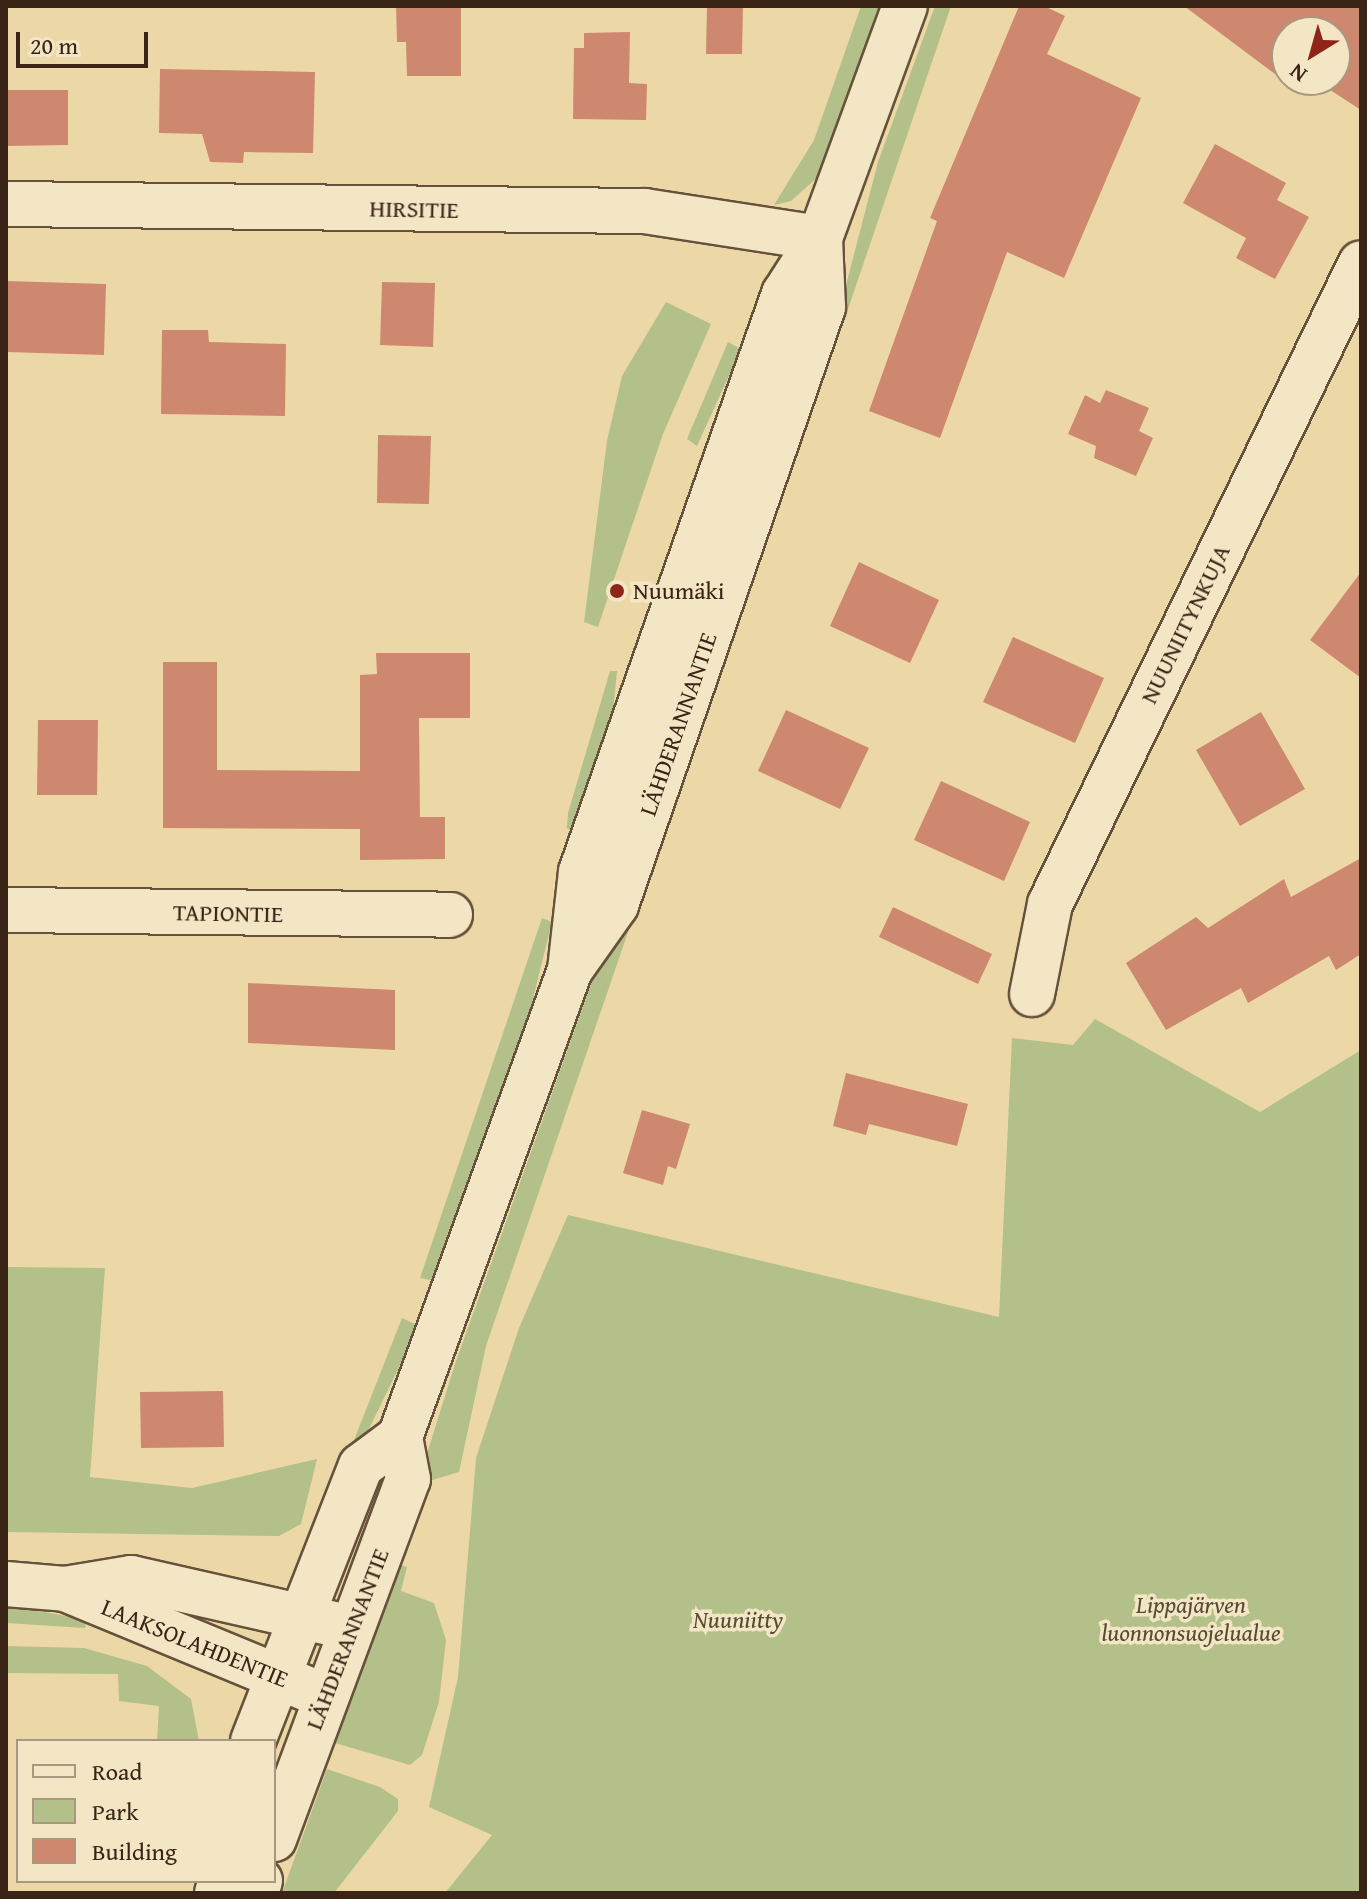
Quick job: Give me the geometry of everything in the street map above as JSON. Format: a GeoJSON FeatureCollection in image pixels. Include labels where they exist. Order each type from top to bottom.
{"type":"FeatureCollection","features":[{"type":"Feature","properties":{"kind":"street","name":"LÄHDERANNANTIE"},"geometry":{"type":"LineString","coordinates":[[276,1833],[408,1479],[400,1437],[570,970],[616,905],[823,307],[820,238],[905,6]]}},
{"type":"Feature","properties":{"kind":"street","name":"HIRSITIE"},"geometry":{"type":"LineString","coordinates":[[6,204],[645,211],[820,238]]}},
{"type":"Feature","properties":{"kind":"street","name":"NUUNIITYNKUJA"},"geometry":{"type":"LineString","coordinates":[[1032,994],[1050,904],[1361,263]]}},
{"type":"Feature","properties":{"kind":"street","name":"TAPIONTIE"},"geometry":{"type":"LineString","coordinates":[[6,910],[450,915]]}},
{"type":"Feature","properties":{"kind":"street"},"geometry":{"type":"LineString","coordinates":[[254,1739],[298,1615],[361,1466],[400,1437]]}},
{"type":"Feature","properties":{"kind":"street","name":"LAAKSOLAHDENTIE"},"geometry":{"type":"LineString","coordinates":[[6,1584],[65,1589],[131,1578],[351,1628]]}},
{"type":"Feature","properties":{"kind":"street","name":"LAAKSOLAHDENTIE"},"geometry":{"type":"LineString","coordinates":[[65,1589],[325,1696]]}},
{"type":"Feature","properties":{"kind":"green space"},"geometry":{"type":"Polygon","coordinates":[[[861,6],[879,6],[820,175],[791,201],[774,205],[814,140],[861,6]]]}},
{"type":"Feature","properties":{"kind":"green space"},"geometry":{"type":"Polygon","coordinates":[[[935,6],[951,6],[845,318],[838,316],[878,162],[935,6]]]}},
{"type":"Feature","properties":{"kind":"green space"},"geometry":{"type":"Polygon","coordinates":[[[666,302],[711,324],[663,434],[598,627],[584,622],[607,441],[622,376],[666,302]]]}},
{"type":"Feature","properties":{"kind":"green space"},"geometry":{"type":"Polygon","coordinates":[[[728,342],[741,349],[697,446],[687,439],[728,342]]]}},
{"type":"Feature","properties":{"kind":"green space"},"geometry":{"type":"Polygon","coordinates":[[[610,671],[617,671],[611,730],[577,835],[567,828],[568,813],[610,671]]]}},
{"type":"Feature","properties":{"kind":"green space"},"geometry":{"type":"Polygon","coordinates":[[[623,895],[637,906],[486,1346],[459,1472],[426,1482],[421,1473],[455,1364],[623,895]]]}},
{"type":"Feature","properties":{"kind":"green space"},"geometry":{"type":"Polygon","coordinates":[[[542,918],[552,922],[521,1047],[435,1281],[420,1278],[542,918]]]}},
{"type":"Feature","properties":{"kind":"green space","name":"Nuuniitty"},"geometry":{"type":"Polygon","coordinates":[[[1095,1019],[1260,1112],[1361,1050],[1361,1893],[445,1893],[492,1835],[429,1807],[458,1677],[476,1458],[519,1328],[568,1215],[999,1317],[1012,1038],[1073,1045],[1095,1019]]]}},
{"type":"Feature","properties":{"kind":"green space"},"geometry":{"type":"Polygon","coordinates":[[[6,1267],[105,1268],[90,1477],[192,1488],[317,1459],[301,1524],[279,1536],[6,1532],[6,1267]]]}},
{"type":"Feature","properties":{"kind":"green space"},"geometry":{"type":"Polygon","coordinates":[[[402,1318],[419,1326],[351,1466],[345,1463],[402,1318]]]}},
{"type":"Feature","properties":{"kind":"green space"},"geometry":{"type":"Polygon","coordinates":[[[395,1563],[407,1567],[401,1591],[434,1603],[446,1640],[439,1702],[422,1755],[410,1765],[335,1743],[395,1563]]]}},
{"type":"Feature","properties":{"kind":"green space"},"geometry":{"type":"Polygon","coordinates":[[[6,1608],[87,1620],[85,1628],[6,1623],[6,1608]]]}},
{"type":"Feature","properties":{"kind":"green space"},"geometry":{"type":"Polygon","coordinates":[[[6,1646],[84,1648],[147,1666],[191,1699],[199,1739],[157,1739],[159,1706],[119,1701],[118,1674],[6,1673],[6,1646]]]}},
{"type":"Feature","properties":{"kind":"green space"},"geometry":{"type":"Polygon","coordinates":[[[327,1769],[380,1787],[398,1799],[398,1811],[334,1893],[282,1893],[327,1769]]]}},
{"type":"Feature","properties":{"kind":"building"},"geometry":{"type":"Polygon","coordinates":[[[396,6],[461,6],[461,76],[407,76],[406,42],[397,42],[396,6]]]}},
{"type":"Feature","properties":{"kind":"building"},"geometry":{"type":"Polygon","coordinates":[[[707,6],[743,6],[742,54],[706,54],[707,6]]]}},
{"type":"Feature","properties":{"kind":"building"},"geometry":{"type":"Polygon","coordinates":[[[1019,6],[1044,6],[1065,16],[1047,54],[1141,98],[1064,278],[1007,252],[940,438],[869,411],[937,221],[930,218],[1019,6]]]}},
{"type":"Feature","properties":{"kind":"building"},"geometry":{"type":"Polygon","coordinates":[[[1184,6],[1361,6],[1361,110],[1339,96],[1351,96],[1351,16],[1271,16],[1271,71],[1184,6]]]}},
{"type":"Feature","properties":{"kind":"building"},"geometry":{"type":"Polygon","coordinates":[[[630,32],[629,83],[647,84],[646,120],[573,119],[574,48],[584,48],[584,33],[630,32]]]}},
{"type":"Feature","properties":{"kind":"building"},"geometry":{"type":"Polygon","coordinates":[[[160,69],[315,72],[313,153],[244,152],[243,163],[210,162],[202,134],[159,133],[160,69]]]}},
{"type":"Feature","properties":{"kind":"building"},"geometry":{"type":"Polygon","coordinates":[[[6,90],[68,90],[68,145],[6,146],[6,90]]]}},
{"type":"Feature","properties":{"kind":"building"},"geometry":{"type":"Polygon","coordinates":[[[1215,144],[1286,183],[1277,200],[1309,217],[1275,279],[1236,258],[1246,238],[1183,203],[1215,144]]]}},
{"type":"Feature","properties":{"kind":"building"},"geometry":{"type":"Polygon","coordinates":[[[6,281],[106,284],[104,355],[6,352],[6,281]]]}},
{"type":"Feature","properties":{"kind":"building"},"geometry":{"type":"Polygon","coordinates":[[[382,282],[435,283],[433,347],[380,345],[382,282]]]}},
{"type":"Feature","properties":{"kind":"building"},"geometry":{"type":"Polygon","coordinates":[[[162,330],[208,330],[209,342],[286,344],[285,416],[161,414],[162,330]]]}},
{"type":"Feature","properties":{"kind":"building"},"geometry":{"type":"Polygon","coordinates":[[[1106,390],[1149,408],[1139,431],[1153,438],[1136,476],[1094,458],[1096,446],[1068,434],[1085,395],[1100,403],[1106,390]]]}},
{"type":"Feature","properties":{"kind":"building"},"geometry":{"type":"Polygon","coordinates":[[[378,435],[431,436],[429,504],[377,503],[378,435]]]}},
{"type":"Feature","properties":{"kind":"building"},"geometry":{"type":"Polygon","coordinates":[[[859,562],[939,600],[910,663],[830,626],[859,562]]]}},
{"type":"Feature","properties":{"kind":"building"},"geometry":{"type":"Polygon","coordinates":[[[1361,572],[1361,678],[1310,640],[1361,572]]]}},
{"type":"Feature","properties":{"kind":"building"},"geometry":{"type":"Polygon","coordinates":[[[1013,637],[1104,678],[1075,743],[983,702],[1013,637]]]}},
{"type":"Feature","properties":{"kind":"building"},"geometry":{"type":"Polygon","coordinates":[[[376,653],[470,653],[470,718],[419,718],[420,817],[445,817],[445,859],[360,860],[360,829],[163,828],[163,662],[217,662],[217,770],[360,771],[360,675],[377,674],[376,653]]]}},
{"type":"Feature","properties":{"kind":"building"},"geometry":{"type":"Polygon","coordinates":[[[786,710],[869,748],[840,809],[758,771],[786,710]]]}},
{"type":"Feature","properties":{"kind":"building"},"geometry":{"type":"Polygon","coordinates":[[[1261,712],[1305,789],[1240,826],[1196,750],[1261,712]]]}},
{"type":"Feature","properties":{"kind":"building"},"geometry":{"type":"Polygon","coordinates":[[[38,720],[98,720],[97,795],[37,795],[38,720]]]}},
{"type":"Feature","properties":{"kind":"building"},"geometry":{"type":"Polygon","coordinates":[[[941,781],[1030,822],[1004,881],[914,840],[941,781]]]}},
{"type":"Feature","properties":{"kind":"building"},"geometry":{"type":"Polygon","coordinates":[[[1361,858],[1361,954],[1336,970],[1329,956],[1248,1003],[1241,988],[1166,1030],[1126,963],[1196,917],[1208,928],[1284,879],[1291,897],[1361,858]]]}},
{"type":"Feature","properties":{"kind":"building"},"geometry":{"type":"Polygon","coordinates":[[[893,907],[992,954],[978,984],[879,937],[893,907]]]}},
{"type":"Feature","properties":{"kind":"building"},"geometry":{"type":"Polygon","coordinates":[[[248,983],[395,990],[395,1050],[248,1043],[248,983]]]}},
{"type":"Feature","properties":{"kind":"building"},"geometry":{"type":"Polygon","coordinates":[[[846,1073],[968,1104],[957,1146],[869,1124],[866,1135],[833,1126],[846,1073]]]}},
{"type":"Feature","properties":{"kind":"building"},"geometry":{"type":"Polygon","coordinates":[[[642,1110],[690,1124],[676,1169],[668,1166],[663,1185],[623,1173],[642,1110]]]}},
{"type":"Feature","properties":{"kind":"building"},"geometry":{"type":"Polygon","coordinates":[[[223,1391],[224,1447],[141,1448],[140,1392],[223,1391]]]}},
{"type":"Feature","properties":{"kind":"place","name":"Nuumäki"},"geometry":{"type":"Point","coordinates":[617,591]}},
{"type":"Feature","properties":{"kind":"park label","name":"Lippajärven luonnonsuojelualue"},"geometry":{"type":"Point","coordinates":[1191,1619]}}]}
